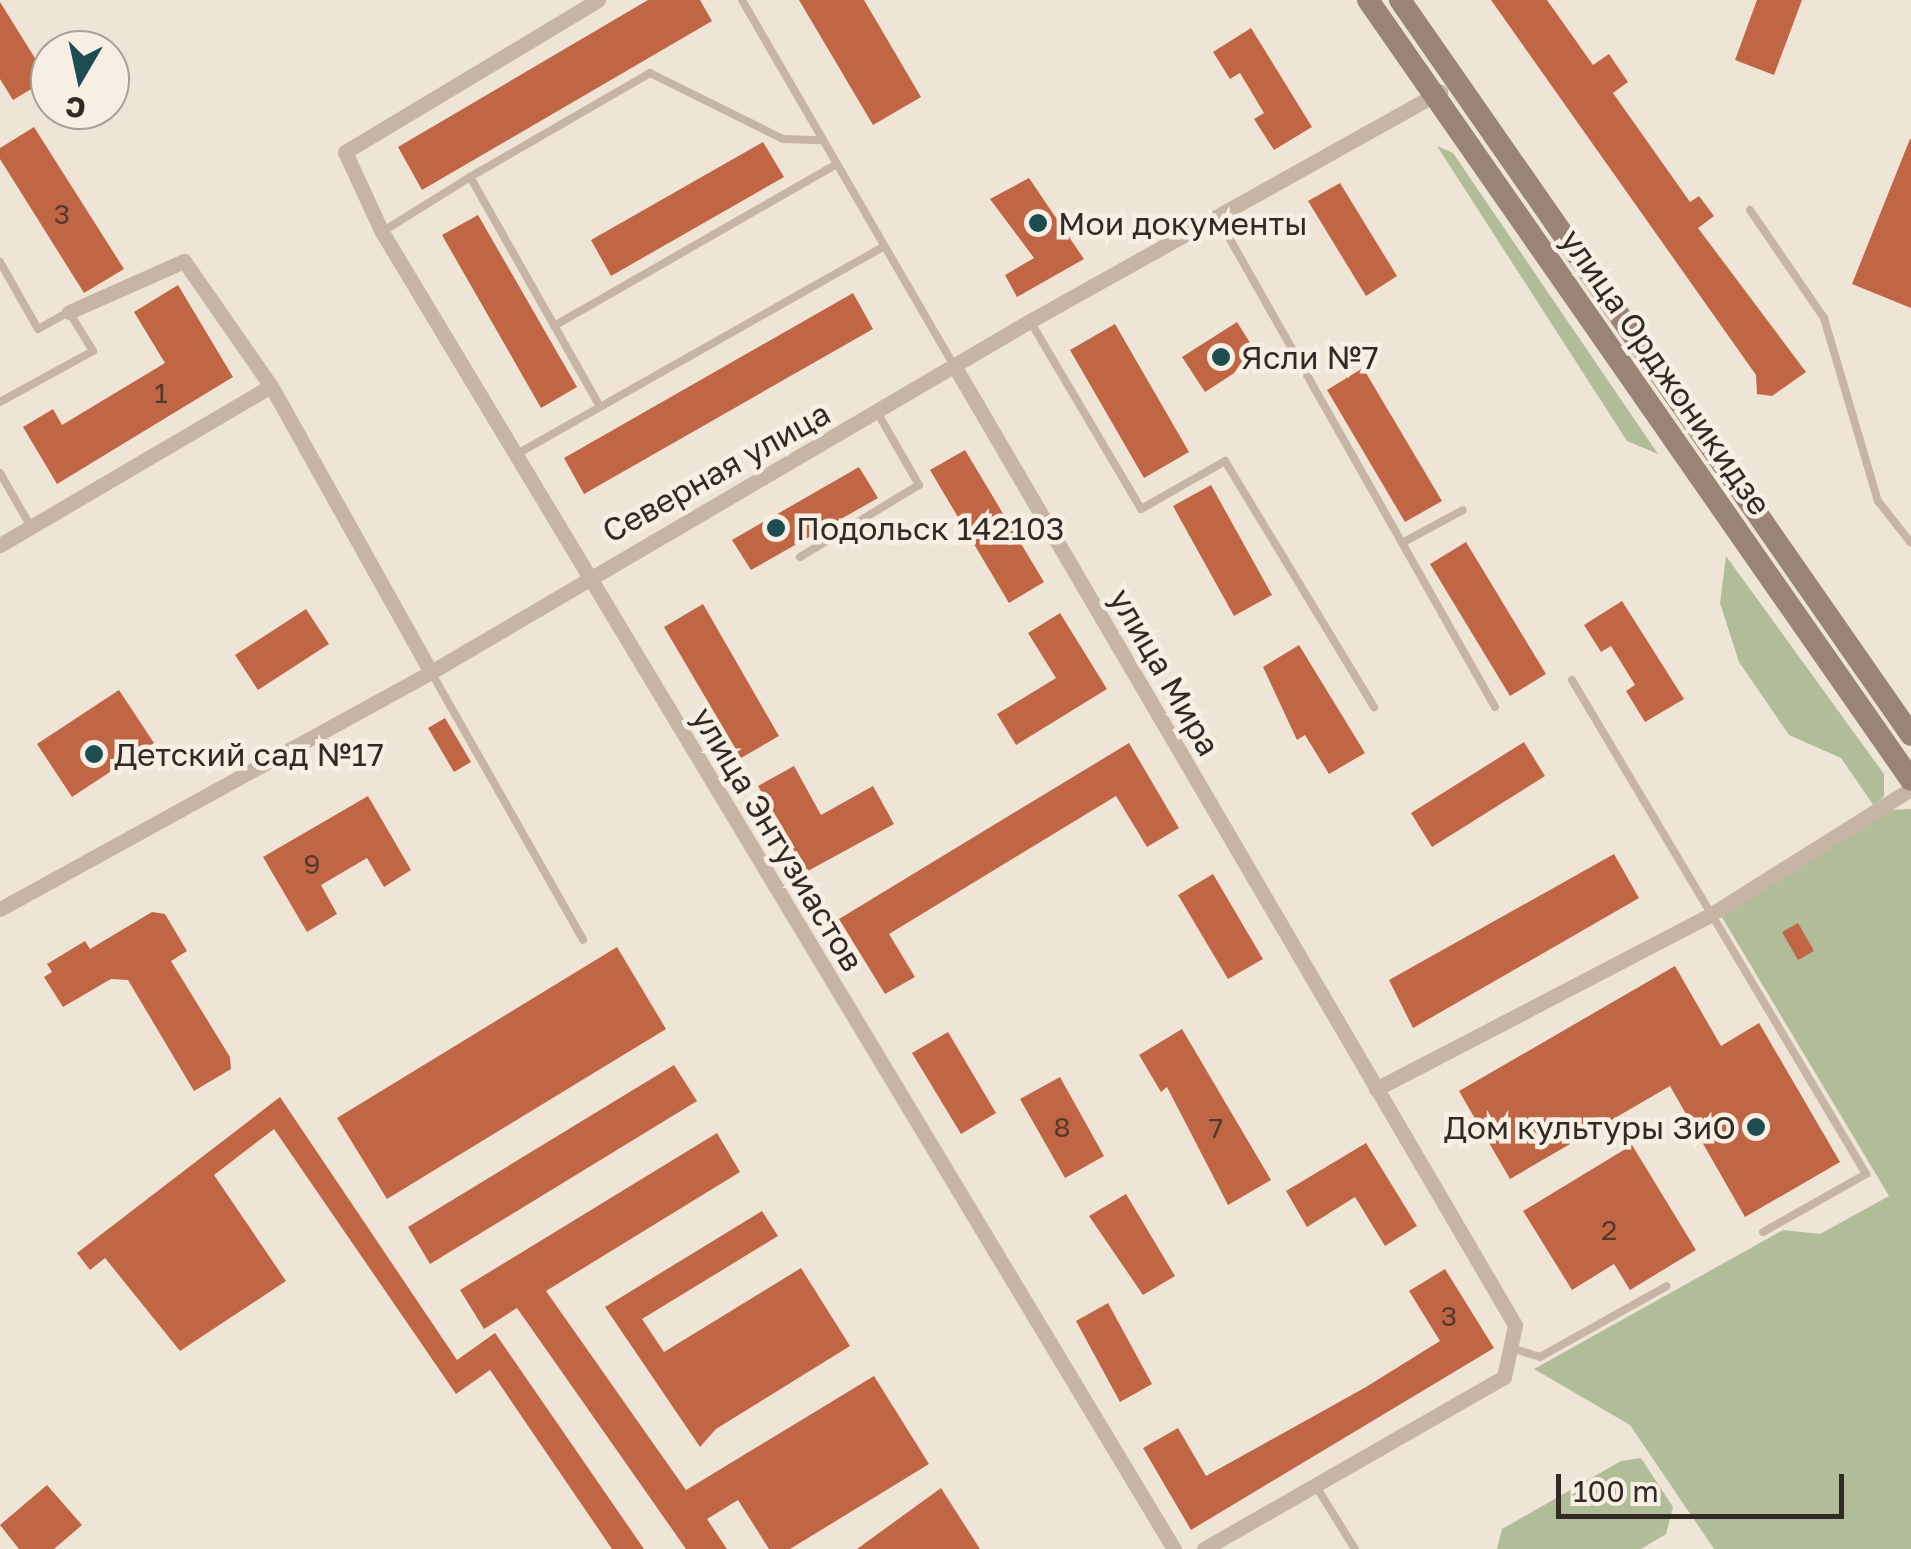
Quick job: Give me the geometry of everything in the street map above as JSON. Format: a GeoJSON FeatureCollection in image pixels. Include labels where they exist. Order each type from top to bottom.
{"type":"FeatureCollection","features":[{"type":"Feature","properties":{"kind":"main road","name":"улица Орджоникидзе"},"geometry":{"type":"LineString","coordinates":[[1368,0],[1911,780]]}},
{"type":"Feature","properties":{"kind":"main road","name":"улица Орджоникидзе"},"geometry":{"type":"LineString","coordinates":[[1400,0],[1911,735]]}},
{"type":"Feature","properties":{"kind":"street","name":"улица Энтузиастов"},"geometry":{"type":"LineString","coordinates":[[598,0],[345,152],[382,232],[586,576],[1174,1549]]}},
{"type":"Feature","properties":{"kind":"street","name":"Северная улица"},"geometry":{"type":"LineString","coordinates":[[0,909],[431,672],[586,576],[878,412],[1030,320],[1458,81]]}},
{"type":"Feature","properties":{"kind":"street"},"geometry":{"type":"LineString","coordinates":[[70,312],[184,261],[272,386],[431,672]]}},
{"type":"Feature","properties":{"kind":"street","name":"улица Мира"},"geometry":{"type":"LineString","coordinates":[[956,367],[1515,1325],[1504,1376],[1317,1488]]}},
{"type":"Feature","properties":{"kind":"street"},"geometry":{"type":"LineString","coordinates":[[0,545],[272,386]]}},
{"type":"Feature","properties":{"kind":"street"},"geometry":{"type":"LineString","coordinates":[[1376,1090],[1710,915],[1911,790]]}},
{"type":"Feature","properties":{"kind":"street"},"geometry":{"type":"LineString","coordinates":[[1204,1549],[1317,1488]]}},
{"type":"Feature","properties":{"kind":"lane","name":"улица Мира"},"geometry":{"type":"LineString","coordinates":[[742,0],[820,140],[956,367]]}},
{"type":"Feature","properties":{"kind":"lane"},"geometry":{"type":"LineString","coordinates":[[382,232],[650,73],[782,139],[820,140]]}},
{"type":"Feature","properties":{"kind":"lane"},"geometry":{"type":"LineString","coordinates":[[554,326],[835,165]]}},
{"type":"Feature","properties":{"kind":"lane"},"geometry":{"type":"LineString","coordinates":[[470,177],[598,403]]}},
{"type":"Feature","properties":{"kind":"lane"},"geometry":{"type":"LineString","coordinates":[[1750,210],[1824,318],[1878,501],[1911,543]]}},
{"type":"Feature","properties":{"kind":"lane"},"geometry":{"type":"LineString","coordinates":[[1218,218],[1495,707]]}},
{"type":"Feature","properties":{"kind":"lane"},"geometry":{"type":"LineString","coordinates":[[517,454],[598,403],[883,246]]}},
{"type":"Feature","properties":{"kind":"lane"},"geometry":{"type":"LineString","coordinates":[[0,262],[38,329],[70,312],[93,351],[0,402]]}},
{"type":"Feature","properties":{"kind":"lane"},"geometry":{"type":"LineString","coordinates":[[1030,320],[1140,509],[1225,461],[1374,707]]}},
{"type":"Feature","properties":{"kind":"lane"},"geometry":{"type":"LineString","coordinates":[[800,557],[919,485],[878,412]]}},
{"type":"Feature","properties":{"kind":"lane"},"geometry":{"type":"LineString","coordinates":[[0,473],[31,526]]}},
{"type":"Feature","properties":{"kind":"lane"},"geometry":{"type":"LineString","coordinates":[[1402,543],[1463,510]]}},
{"type":"Feature","properties":{"kind":"lane"},"geometry":{"type":"LineString","coordinates":[[431,672],[583,940]]}},
{"type":"Feature","properties":{"kind":"lane"},"geometry":{"type":"LineString","coordinates":[[1572,680],[1866,1174],[1763,1232]]}},
{"type":"Feature","properties":{"kind":"lane"},"geometry":{"type":"LineString","coordinates":[[1510,1348],[1540,1356],[1667,1286]]}},
{"type":"Feature","properties":{"kind":"lane"},"geometry":{"type":"LineString","coordinates":[[1317,1488],[1355,1549]]}},
{"type":"Feature","properties":{"kind":"green space"},"geometry":{"type":"Polygon","coordinates":[[[1437,146],[1453,153],[1658,454],[1627,441],[1437,146]]]}},
{"type":"Feature","properties":{"kind":"green space"},"geometry":{"type":"Polygon","coordinates":[[[1726,556],[1884,774],[1884,796],[1874,806],[1841,758],[1789,735],[1739,662],[1720,603],[1726,556]]]}},
{"type":"Feature","properties":{"kind":"green space"},"geometry":{"type":"Polygon","coordinates":[[[1911,809],[1911,1549],[1714,1549],[1630,1425],[1534,1369],[1783,1230],[1820,1234],[1889,1196],[1720,914],[1889,810],[1911,809]]]}},
{"type":"Feature","properties":{"kind":"green space"},"geometry":{"type":"Polygon","coordinates":[[[1641,1458],[1673,1507],[1666,1534],[1641,1549],[1497,1549],[1502,1529],[1621,1461],[1641,1458]]]}},
{"type":"Feature","properties":{"kind":"building"},"geometry":{"type":"Polygon","coordinates":[[[648,0],[700,0],[712,21],[422,190],[398,147],[648,0]]]}},
{"type":"Feature","properties":{"kind":"building"},"geometry":{"type":"Polygon","coordinates":[[[799,0],[864,0],[921,97],[873,125],[799,0]]]}},
{"type":"Feature","properties":{"kind":"building"},"geometry":{"type":"Polygon","coordinates":[[[1491,0],[1547,0],[1593,65],[1609,54],[1628,82],[1613,93],[1690,202],[1699,196],[1714,216],[1698,228],[1806,372],[1772,396],[1757,394],[1756,375],[1491,0]]]}},
{"type":"Feature","properties":{"kind":"building"},"geometry":{"type":"Polygon","coordinates":[[[1757,0],[1802,0],[1774,75],[1735,60],[1757,0]]]}},
{"type":"Feature","properties":{"kind":"building"},"geometry":{"type":"Polygon","coordinates":[[[0,2],[30,50],[30,90],[13,100],[0,79],[0,2]]]}},
{"type":"Feature","properties":{"kind":"building"},"geometry":{"type":"Polygon","coordinates":[[[1251,28],[1312,127],[1274,150],[1254,119],[1264,113],[1240,73],[1230,79],[1213,52],[1251,28]]]}},
{"type":"Feature","properties":{"kind":"building"},"geometry":{"type":"Polygon","coordinates":[[[30,129],[36,130],[124,269],[84,293],[0,159],[0,148],[30,129]]]}},
{"type":"Feature","properties":{"kind":"building"},"geometry":{"type":"Polygon","coordinates":[[[1911,139],[1911,308],[1852,284],[1911,139]]]}},
{"type":"Feature","properties":{"kind":"building"},"geometry":{"type":"Polygon","coordinates":[[[763,142],[784,177],[611,276],[591,240],[763,142]]]}},
{"type":"Feature","properties":{"kind":"building"},"geometry":{"type":"Polygon","coordinates":[[[1029,178],[1084,259],[1017,297],[1005,275],[1034,258],[990,199],[1029,178]]]}},
{"type":"Feature","properties":{"kind":"building"},"geometry":{"type":"Polygon","coordinates":[[[1340,183],[1397,276],[1366,296],[1308,201],[1340,183]]]}},
{"type":"Feature","properties":{"kind":"building"},"geometry":{"type":"Polygon","coordinates":[[[478,215],[577,387],[541,408],[442,235],[478,215]]]}},
{"type":"Feature","properties":{"kind":"building"},"geometry":{"type":"Polygon","coordinates":[[[178,285],[233,377],[57,484],[23,427],[53,409],[62,425],[165,363],[134,312],[178,285]]]}},
{"type":"Feature","properties":{"kind":"building"},"geometry":{"type":"Polygon","coordinates":[[[853,293],[873,329],[584,494],[564,458],[853,293]]]}},
{"type":"Feature","properties":{"kind":"building","name":"Ясли №7"},"geometry":{"type":"Polygon","coordinates":[[[1237,322],[1259,357],[1205,392],[1182,357],[1237,322]]]}},
{"type":"Feature","properties":{"kind":"building"},"geometry":{"type":"Polygon","coordinates":[[[1115,324],[1189,452],[1144,478],[1070,350],[1115,324]]]}},
{"type":"Feature","properties":{"kind":"building"},"geometry":{"type":"Polygon","coordinates":[[[1363,368],[1442,501],[1405,522],[1327,390],[1363,368]]]}},
{"type":"Feature","properties":{"kind":"building"},"geometry":{"type":"Polygon","coordinates":[[[965,450],[1044,582],[1009,603],[930,470],[965,450]]]}},
{"type":"Feature","properties":{"kind":"building"},"geometry":{"type":"Polygon","coordinates":[[[859,467],[878,498],[751,570],[732,540],[859,467]]]}},
{"type":"Feature","properties":{"kind":"building"},"geometry":{"type":"Polygon","coordinates":[[[1211,485],[1272,595],[1234,616],[1173,506],[1211,485]]]}},
{"type":"Feature","properties":{"kind":"building"},"geometry":{"type":"Polygon","coordinates":[[[1466,542],[1546,674],[1510,696],[1430,564],[1466,542]]]}},
{"type":"Feature","properties":{"kind":"building"},"geometry":{"type":"Polygon","coordinates":[[[1622,601],[1684,699],[1645,722],[1626,691],[1635,685],[1611,646],[1601,652],[1584,625],[1622,601]]]}},
{"type":"Feature","properties":{"kind":"building"},"geometry":{"type":"Polygon","coordinates":[[[703,604],[779,736],[741,758],[664,627],[703,604]]]}},
{"type":"Feature","properties":{"kind":"building"},"geometry":{"type":"Polygon","coordinates":[[[306,609],[329,644],[258,690],[235,655],[306,609]]]}},
{"type":"Feature","properties":{"kind":"building"},"geometry":{"type":"Polygon","coordinates":[[[1060,613],[1107,689],[1016,745],[997,714],[1056,678],[1028,633],[1060,613]]]}},
{"type":"Feature","properties":{"kind":"building"},"geometry":{"type":"Polygon","coordinates":[[[1299,645],[1365,753],[1329,774],[1305,735],[1297,740],[1263,667],[1299,645]]]}},
{"type":"Feature","properties":{"kind":"building"},"geometry":{"type":"Polygon","coordinates":[[[119,690],[154,743],[72,797],[37,744],[119,690]]]}},
{"type":"Feature","properties":{"kind":"building"},"geometry":{"type":"Polygon","coordinates":[[[445,718],[471,762],[454,772],[428,728],[445,718]]]}},
{"type":"Feature","properties":{"kind":"building"},"geometry":{"type":"Polygon","coordinates":[[[1524,742],[1545,776],[1432,847],[1411,813],[1524,742]]]}},
{"type":"Feature","properties":{"kind":"building"},"geometry":{"type":"Polygon","coordinates":[[[1129,743],[1179,828],[1147,847],[1116,796],[889,934],[915,977],[885,994],[839,919],[1129,743]]]}},
{"type":"Feature","properties":{"kind":"building"},"geometry":{"type":"Polygon","coordinates":[[[794,766],[821,815],[873,786],[894,824],[806,872],[758,786],[794,766]]]}},
{"type":"Feature","properties":{"kind":"building"},"geometry":{"type":"Polygon","coordinates":[[[368,796],[411,870],[384,887],[367,858],[321,885],[337,914],[307,932],[263,857],[368,796]]]}},
{"type":"Feature","properties":{"kind":"building"},"geometry":{"type":"Polygon","coordinates":[[[1614,854],[1639,898],[1413,1028],[1389,980],[1614,854]]]}},
{"type":"Feature","properties":{"kind":"building"},"geometry":{"type":"Polygon","coordinates":[[[1213,874],[1263,959],[1228,979],[1178,895],[1213,874]]]}},
{"type":"Feature","properties":{"kind":"building"},"geometry":{"type":"Polygon","coordinates":[[[152,912],[165,914],[187,951],[171,961],[230,1057],[231,1069],[194,1091],[128,980],[111,979],[63,1007],[44,977],[52,972],[47,964],[85,941],[90,949],[152,912]]]}},
{"type":"Feature","properties":{"kind":"building"},"geometry":{"type":"Polygon","coordinates":[[[1798,923],[1814,951],[1798,960],[1782,932],[1798,923]]]}},
{"type":"Feature","properties":{"kind":"building"},"geometry":{"type":"Polygon","coordinates":[[[617,947],[666,1029],[387,1199],[337,1118],[617,947]]]}},
{"type":"Feature","properties":{"kind":"building","name":"Дом культуры ЗиО"},"geometry":{"type":"Polygon","coordinates":[[[1675,966],[1721,1046],[1759,1023],[1840,1162],[1745,1217],[1670,1086],[1510,1179],[1459,1091],[1675,966]]]}},
{"type":"Feature","properties":{"kind":"building"},"geometry":{"type":"Polygon","coordinates":[[[1182,1029],[1271,1180],[1228,1205],[1167,1087],[1161,1092],[1139,1055],[1182,1029]]]}},
{"type":"Feature","properties":{"kind":"building"},"geometry":{"type":"Polygon","coordinates":[[[948,1032],[996,1113],[961,1134],[912,1053],[948,1032]]]}},
{"type":"Feature","properties":{"kind":"building"},"geometry":{"type":"Polygon","coordinates":[[[674,1065],[697,1101],[430,1264],[408,1227],[674,1065]]]}},
{"type":"Feature","properties":{"kind":"building"},"geometry":{"type":"Polygon","coordinates":[[[1060,1077],[1104,1156],[1065,1178],[1020,1099],[1060,1077]]]}},
{"type":"Feature","properties":{"kind":"building"},"geometry":{"type":"Polygon","coordinates":[[[280,1097],[457,1360],[495,1333],[644,1549],[612,1549],[490,1370],[456,1394],[274,1129],[214,1175],[286,1281],[180,1351],[105,1258],[90,1270],[77,1253],[280,1097]]]}},
{"type":"Feature","properties":{"kind":"building"},"geometry":{"type":"Polygon","coordinates":[[[717,1133],[740,1172],[546,1291],[686,1490],[874,1376],[929,1464],[790,1549],[769,1549],[738,1500],[707,1519],[727,1549],[686,1549],[517,1308],[484,1329],[460,1290],[717,1133]]]}},
{"type":"Feature","properties":{"kind":"building"},"geometry":{"type":"Polygon","coordinates":[[[1366,1143],[1417,1226],[1385,1246],[1355,1197],[1307,1227],[1286,1191],[1366,1143]]]}},
{"type":"Feature","properties":{"kind":"building"},"geometry":{"type":"Polygon","coordinates":[[[1632,1145],[1696,1250],[1630,1290],[1614,1264],[1572,1290],[1523,1211],[1632,1145]]]}},
{"type":"Feature","properties":{"kind":"building"},"geometry":{"type":"Polygon","coordinates":[[[1126,1194],[1175,1276],[1143,1295],[1089,1216],[1126,1194]]]}},
{"type":"Feature","properties":{"kind":"building"},"geometry":{"type":"Polygon","coordinates":[[[762,1211],[778,1236],[642,1319],[664,1352],[801,1268],[850,1346],[716,1429],[700,1447],[605,1307],[762,1211]]]}},
{"type":"Feature","properties":{"kind":"building"},"geometry":{"type":"Polygon","coordinates":[[[1445,1269],[1494,1348],[1191,1530],[1143,1448],[1178,1428],[1206,1476],[1366,1387],[1440,1341],[1409,1291],[1445,1269]]]}},
{"type":"Feature","properties":{"kind":"building"},"geometry":{"type":"Polygon","coordinates":[[[1108,1303],[1152,1384],[1120,1402],[1076,1321],[1108,1303]]]}},
{"type":"Feature","properties":{"kind":"building"},"geometry":{"type":"Polygon","coordinates":[[[47,1485],[82,1525],[54,1549],[19,1549],[0,1525],[47,1485]]]}},
{"type":"Feature","properties":{"kind":"building"},"geometry":{"type":"Polygon","coordinates":[[[941,1488],[980,1549],[857,1549],[941,1488]]]}},
{"type":"Feature","properties":{"kind":"place","name":"Мои документы"},"geometry":{"type":"Point","coordinates":[1038,223]}},
{"type":"Feature","properties":{"kind":"place","name":"Ясли №7"},"geometry":{"type":"Point","coordinates":[1221,357]}},
{"type":"Feature","properties":{"kind":"place","name":"Подольск 142103"},"geometry":{"type":"Point","coordinates":[776,528]}},
{"type":"Feature","properties":{"kind":"place","name":"Детский сад №17"},"geometry":{"type":"Point","coordinates":[94,754]}},
{"type":"Feature","properties":{"kind":"place","name":"Дом культуры ЗиО"},"geometry":{"type":"Point","coordinates":[1756,1127]}}]}
